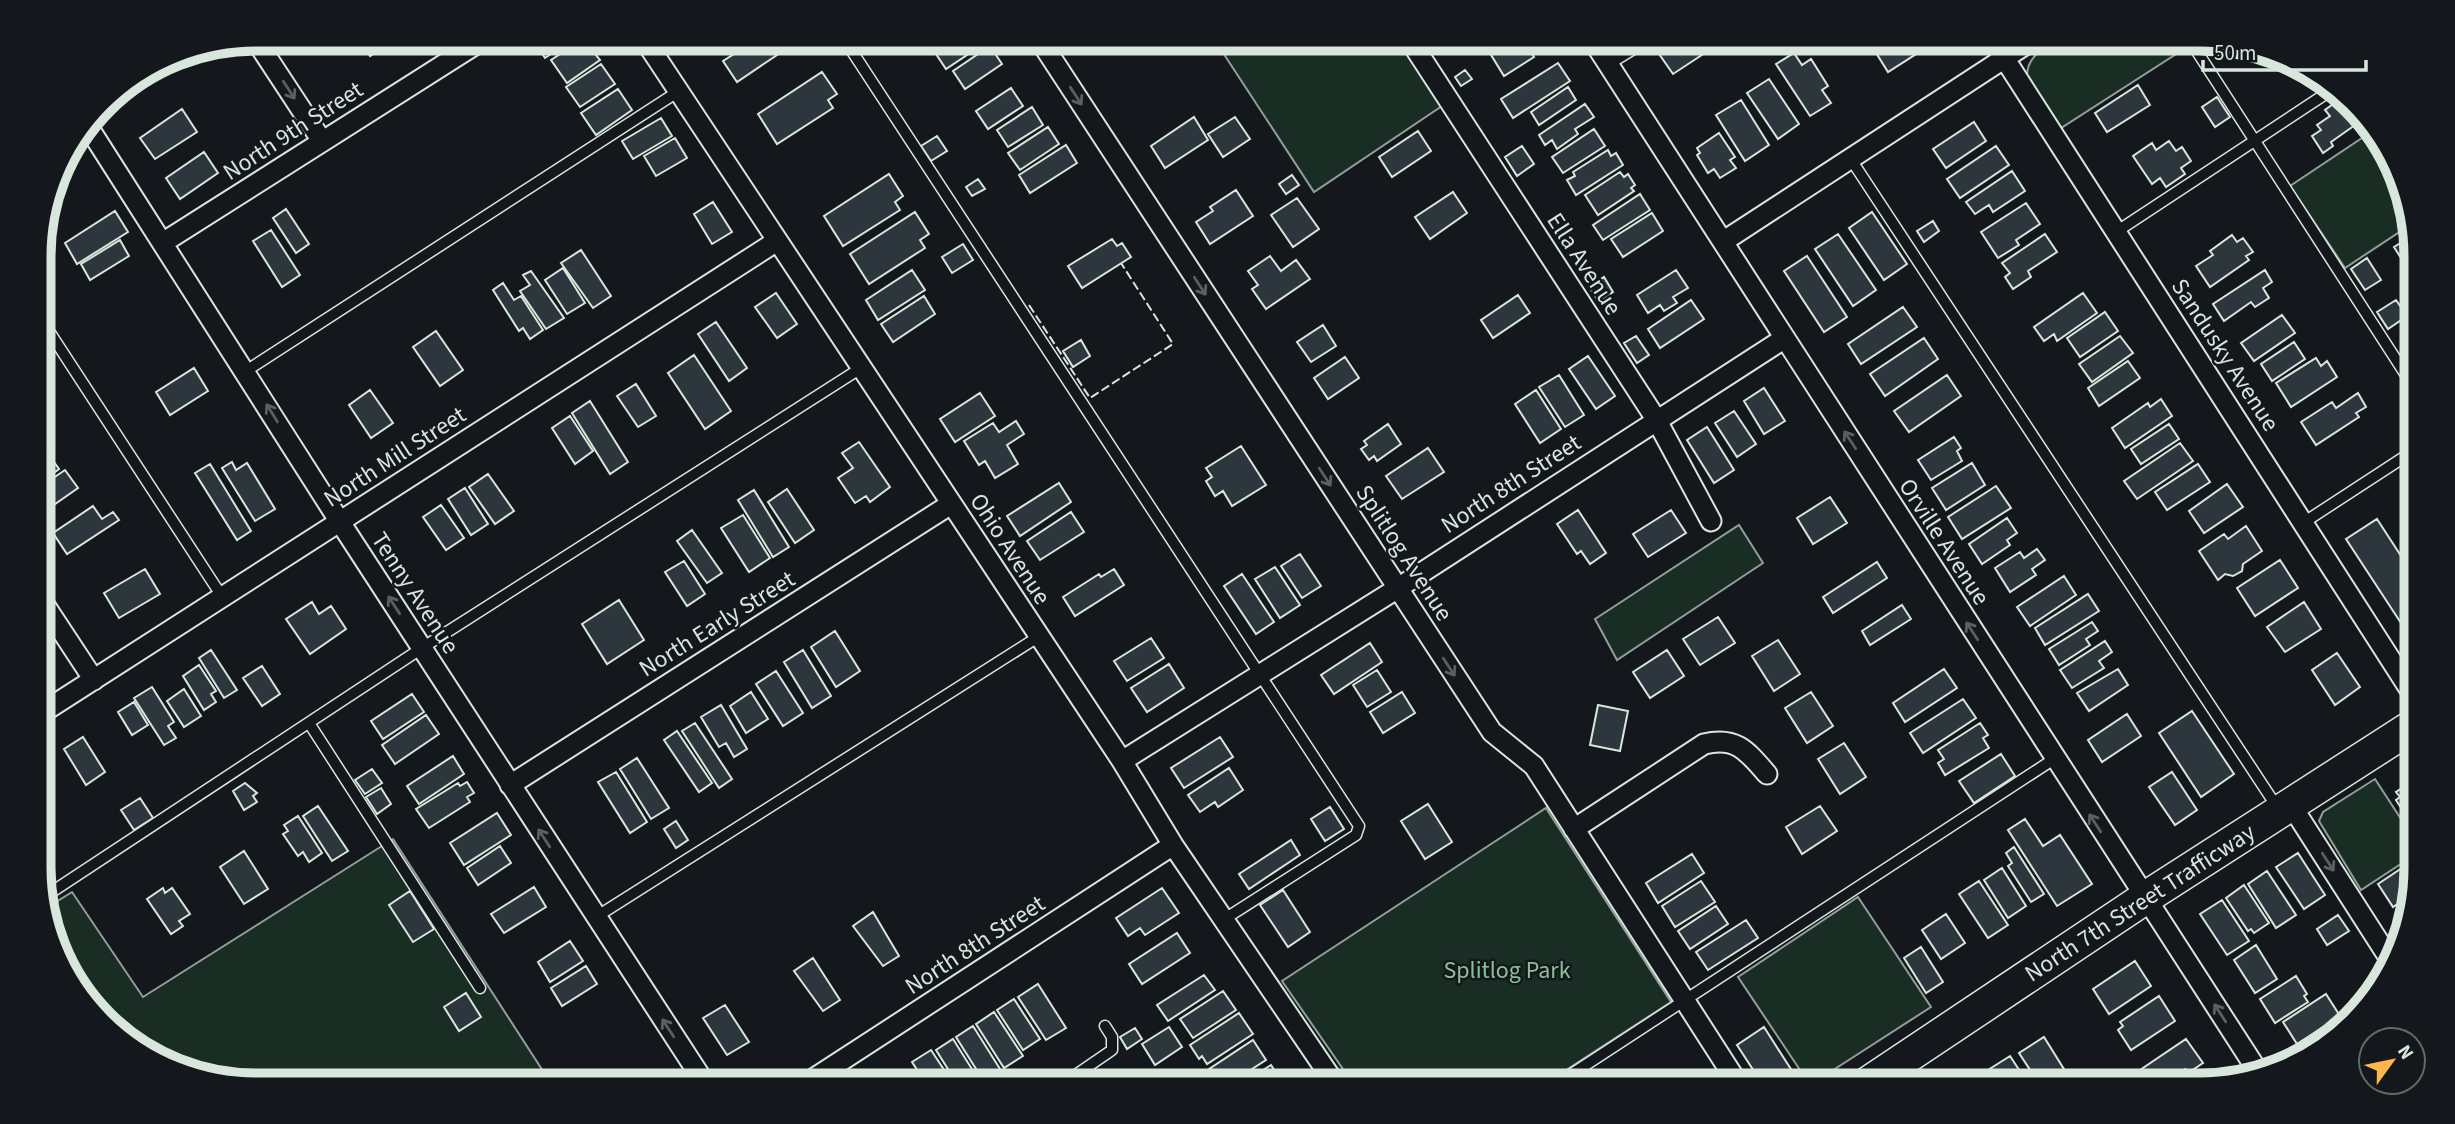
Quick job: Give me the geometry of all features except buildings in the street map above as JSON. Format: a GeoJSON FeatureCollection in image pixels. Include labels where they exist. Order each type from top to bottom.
{"type":"FeatureCollection","features":[{"type":"Feature","properties":{"kind":"main road","name":"North 7th Street Trafficway"},"geometry":{"type":"LineString","coordinates":[[1905,1073],[2144,898],[2285,808],[2404,743]]}},
{"type":"Feature","properties":{"kind":"street"},"geometry":{"type":"LineString","coordinates":[[263,51],[322,141]]}},
{"type":"Feature","properties":{"kind":"street","name":"North 9th Street"},"geometry":{"type":"LineString","coordinates":[[164,242],[457,51]]}},
{"type":"Feature","properties":{"kind":"street","name":"Ohio Avenue"},"geometry":{"type":"LineString","coordinates":[[653,51],[1122,761],[1172,845],[1328,1073]]}},
{"type":"Feature","properties":{"kind":"street","name":"Splitlog Avenue"},"geometry":{"type":"LineString","coordinates":[[1047,51],[1492,732],[1534,766],[1731,1073]]}},
{"type":"Feature","properties":{"kind":"street","name":"Ella Avenue"},"geometry":{"type":"LineString","coordinates":[[1417,51],[1656,419],[1711,521]]}},
{"type":"Feature","properties":{"kind":"street","name":"Orville Avenue"},"geometry":{"type":"LineString","coordinates":[[1600,51],[2054,759],[2254,1065]]}},
{"type":"Feature","properties":{"kind":"street","name":"Sandusky Avenue"},"geometry":{"type":"LineString","coordinates":[[2000,51],[2404,680]]}},
{"type":"Feature","properties":{"kind":"street"},"geometry":{"type":"LineString","coordinates":[[1724,241],[2015,51]]}},
{"type":"Feature","properties":{"kind":"street","name":"Tenny Avenue"},"geometry":{"type":"LineString","coordinates":[[92,132],[340,522],[698,1073]]}},
{"type":"Feature","properties":{"kind":"street","name":"North Mill Street"},"geometry":{"type":"LineString","coordinates":[[51,708],[777,241]]}},
{"type":"Feature","properties":{"kind":"street","name":"North 8th Street"},"geometry":{"type":"LineString","coordinates":[[1122,761],[1398,588],[1785,338]]}},
{"type":"Feature","properties":{"kind":"street","name":"North Early Street"},"geometry":{"type":"LineString","coordinates":[[510,785],[951,504]]}},
{"type":"Feature","properties":{"kind":"street"},"geometry":{"type":"LineString","coordinates":[[51,615],[94,680]]}},
{"type":"Feature","properties":{"kind":"street"},"geometry":{"type":"LineString","coordinates":[[1574,829],[1704,744],[1722,740],[1738,746],[1767,774]]}},
{"type":"Feature","properties":{"kind":"street"},"geometry":{"type":"LineString","coordinates":[[2285,808],[2386,954]]}},
{"type":"Feature","properties":{"kind":"street","name":"North 8th Street"},"geometry":{"type":"LineString","coordinates":[[822,1073],[1172,845]]}},
{"type":"Feature","properties":{"kind":"lane"},"geometry":{"type":"LineString","coordinates":[[852,51],[1359,826],[1356,835],[1223,920]]}},
{"type":"Feature","properties":{"kind":"lane"},"geometry":{"type":"LineString","coordinates":[[1050,56],[1058,51]]}},
{"type":"Feature","properties":{"kind":"lane"},"geometry":{"type":"LineString","coordinates":[[1609,64],[1630,51]]}},
{"type":"Feature","properties":{"kind":"lane"},"geometry":{"type":"LineString","coordinates":[[2197,51],[2404,372]]}},
{"type":"Feature","properties":{"kind":"lane"},"geometry":{"type":"LineString","coordinates":[[246,371],[679,91]]}},
{"type":"Feature","properties":{"kind":"lane"},"geometry":{"type":"LineString","coordinates":[[2116,232],[2325,94]]}},
{"type":"Feature","properties":{"kind":"lane"},"geometry":{"type":"LineString","coordinates":[[1850,158],[2285,808]]}},
{"type":"Feature","properties":{"kind":"lane"},"geometry":{"type":"LineString","coordinates":[[51,334],[223,598]]}},
{"type":"Feature","properties":{"kind":"lane"},"geometry":{"type":"LineString","coordinates":[[52,892],[422,648],[861,368]]}},
{"type":"Feature","properties":{"kind":"lane"},"geometry":{"type":"LineString","coordinates":[[2303,523],[2404,457]]}},
{"type":"Feature","properties":{"kind":"lane"},"geometry":{"type":"LineString","coordinates":[[596,917],[1038,637]]}},
{"type":"Feature","properties":{"kind":"lane"},"geometry":{"type":"LineString","coordinates":[[309,723],[480,988]]}},
{"type":"Feature","properties":{"kind":"lane"},"geometry":{"type":"LineString","coordinates":[[1573,1073],[2054,759]]}},
{"type":"Feature","properties":{"kind":"lane"},"geometry":{"type":"LineString","coordinates":[[1078,1073],[1112,1050],[1112,1037],[1105,1026]]}},
{"type":"Feature","properties":{"kind":"green space"},"geometry":{"type":"Polygon","coordinates":[[[1222,51],[1407,51],[1442,106],[1314,192],[1222,51]]]}},
{"type":"Feature","properties":{"kind":"green space"},"geometry":{"type":"Polygon","coordinates":[[[2042,51],[2181,51],[2061,128],[2027,76],[2033,58],[2042,51]]]}},
{"type":"Feature","properties":{"kind":"green space"},"geometry":{"type":"Polygon","coordinates":[[[2365,136],[2389,177],[2403,230],[2345,268],[2290,186],[2365,136]]]}},
{"type":"Feature","properties":{"kind":"green space"},"geometry":{"type":"Polygon","coordinates":[[[1739,525],[1763,563],[1617,660],[1595,619],[1739,525]]]}},
{"type":"Feature","properties":{"kind":"green space"},"geometry":{"type":"Polygon","coordinates":[[[2375,779],[2404,824],[2404,862],[2361,890],[2319,821],[2323,812],[2375,779]]]}},
{"type":"Feature","properties":{"kind":"green space","name":"Splitlog Park"},"geometry":{"type":"Polygon","coordinates":[[[1546,808],[1671,1002],[1562,1073],[1346,1073],[1282,981],[1546,808]]]}},
{"type":"Feature","properties":{"kind":"green space"},"geometry":{"type":"Polygon","coordinates":[[[393,839],[544,1073],[229,1072],[177,1058],[131,1031],[93,993],[66,947],[54,903],[72,892],[143,997],[393,839]]]}},
{"type":"Feature","properties":{"kind":"green space"},"geometry":{"type":"Polygon","coordinates":[[[1858,897],[1931,1007],[1829,1073],[1802,1073],[1738,977],[1858,897]]]}},
{"type":"Feature","properties":{"kind":"fence"},"geometry":{"type":"LineString","coordinates":[[1029,305],[1090,398],[1173,344],[1121,263]]}}]}
